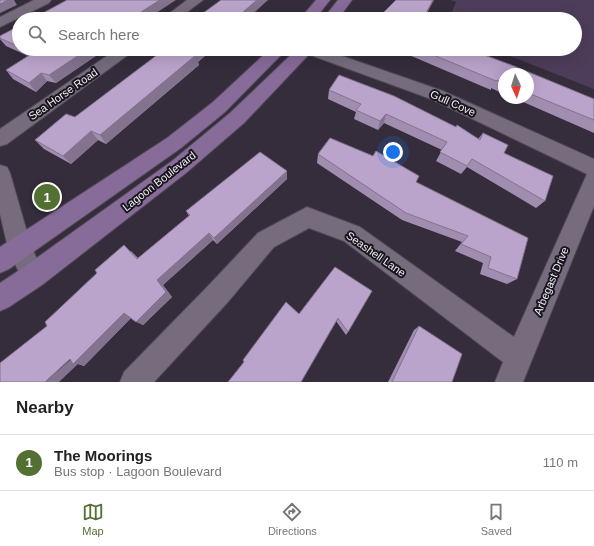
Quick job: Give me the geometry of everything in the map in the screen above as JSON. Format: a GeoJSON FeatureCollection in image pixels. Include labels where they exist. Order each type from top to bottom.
{"type":"FeatureCollection","features":[{"type":"Feature","properties":{"kind":"street"},"geometry":{"type":"LineString","coordinates":[[21,12],[44,0]]}},
{"type":"Feature","properties":{"kind":"street"},"geometry":{"type":"LineString","coordinates":[[179,12],[196,0]]}},
{"type":"Feature","properties":{"kind":"street"},"geometry":{"type":"LineString","coordinates":[[313,12],[323,0]]}},
{"type":"Feature","properties":{"kind":"street"},"geometry":{"type":"LineString","coordinates":[[336,12],[345,0]]}},
{"type":"Feature","properties":{"kind":"street"},"geometry":{"type":"LineString","coordinates":[[0,23],[12,17]]}},
{"type":"Feature","properties":{"kind":"street","name":"Sea Horse Road"},"geometry":{"type":"LineString","coordinates":[[0,139],[117,56]]}},
{"type":"Feature","properties":{"kind":"street","name":"Lagoon Boulevard"},"geometry":{"type":"LineString","coordinates":[[0,261],[174,143],[219,107],[248,81],[272,56]]}},
{"type":"Feature","properties":{"kind":"street","name":"Lagoon Boulevard"},"geometry":{"type":"LineString","coordinates":[[0,298],[33,276],[179,167],[237,118],[299,56]]}},
{"type":"Feature","properties":{"kind":"street","name":"Gull Cove"},"geometry":{"type":"LineString","coordinates":[[326,56],[437,95],[594,168]]}},
{"type":"Feature","properties":{"kind":"street"},"geometry":{"type":"LineString","coordinates":[[0,173],[20,248],[33,276]]}},
{"type":"Feature","properties":{"kind":"street","name":"Arbegast Drive"},"geometry":{"type":"LineString","coordinates":[[509,382],[594,180]]}},
{"type":"Feature","properties":{"kind":"street","name":"Seashell Lane"},"geometry":{"type":"LineString","coordinates":[[134,382],[218,294],[266,240],[307,217],[352,234],[519,357]]}},
{"type":"Feature","properties":{"kind":"shaded area"},"geometry":{"type":"Polygon","coordinates":[[[451,0],[594,0],[594,89],[510,56],[582,56],[582,12],[452,12],[456,2],[451,0]]]}},
{"type":"Feature","properties":{"kind":"building"},"geometry":{"type":"Polygon","coordinates":[[[0,0],[8,0],[0,4],[0,0]]]}},
{"type":"Feature","properties":{"kind":"building"},"geometry":{"type":"Polygon","coordinates":[[[67,0],[160,0],[141,12],[45,12],[67,0]]]}},
{"type":"Feature","properties":{"kind":"building"},"geometry":{"type":"Polygon","coordinates":[[[221,0],[257,0],[243,12],[205,12],[221,0]]]}},
{"type":"Feature","properties":{"kind":"building"},"geometry":{"type":"Polygon","coordinates":[[[396,0],[433,0],[427,12],[384,12],[396,0]]]}},
{"type":"Feature","properties":{"kind":"building"},"geometry":{"type":"Polygon","coordinates":[[[12,30],[12,44],[0,38],[0,36],[12,30]]]}},
{"type":"Feature","properties":{"kind":"building"},"geometry":{"type":"Polygon","coordinates":[[[28,56],[78,56],[49,75],[41,73],[29,83],[6,70],[28,56]]]}},
{"type":"Feature","properties":{"kind":"building"},"geometry":{"type":"Polygon","coordinates":[[[156,56],[195,56],[100,135],[91,131],[63,156],[35,140],[66,114],[75,117],[156,56]]]}},
{"type":"Feature","properties":{"kind":"building"},"geometry":{"type":"Polygon","coordinates":[[[436,56],[487,56],[519,68],[498,68],[496,81],[436,56]]]}},
{"type":"Feature","properties":{"kind":"building"},"geometry":{"type":"Polygon","coordinates":[[[534,74],[594,99],[594,120],[534,95],[534,74]]]}},
{"type":"Feature","properties":{"kind":"building"},"geometry":{"type":"Polygon","coordinates":[[[339,75],[394,96],[456,127],[457,125],[480,140],[483,133],[508,145],[504,153],[553,176],[545,201],[472,159],[467,166],[440,152],[447,142],[386,114],[380,121],[356,110],[361,104],[329,90],[339,75]]]}},
{"type":"Feature","properties":{"kind":"building"},"geometry":{"type":"Polygon","coordinates":[[[330,138],[373,156],[376,151],[419,176],[416,182],[528,238],[517,279],[488,268],[491,257],[461,244],[468,236],[406,213],[318,154],[330,138]]]}},
{"type":"Feature","properties":{"kind":"building"},"geometry":{"type":"Polygon","coordinates":[[[260,152],[287,171],[214,238],[209,233],[157,280],[166,292],[136,322],[124,313],[73,364],[70,359],[45,382],[0,382],[0,363],[47,326],[45,322],[97,273],[95,270],[124,245],[137,259],[190,215],[186,211],[260,152]]]}},
{"type":"Feature","properties":{"kind":"building"},"geometry":{"type":"Polygon","coordinates":[[[335,267],[372,291],[348,332],[338,318],[301,382],[228,382],[244,362],[243,360],[286,302],[299,314],[335,267]]]}},
{"type":"Feature","properties":{"kind":"building"},"geometry":{"type":"Polygon","coordinates":[[[419,326],[462,354],[452,382],[392,382],[419,326]]]}},
{"type":"Feature","properties":{"kind":"place","name":"The Moorings"},"geometry":{"type":"Point","coordinates":[47,197]}}]}
